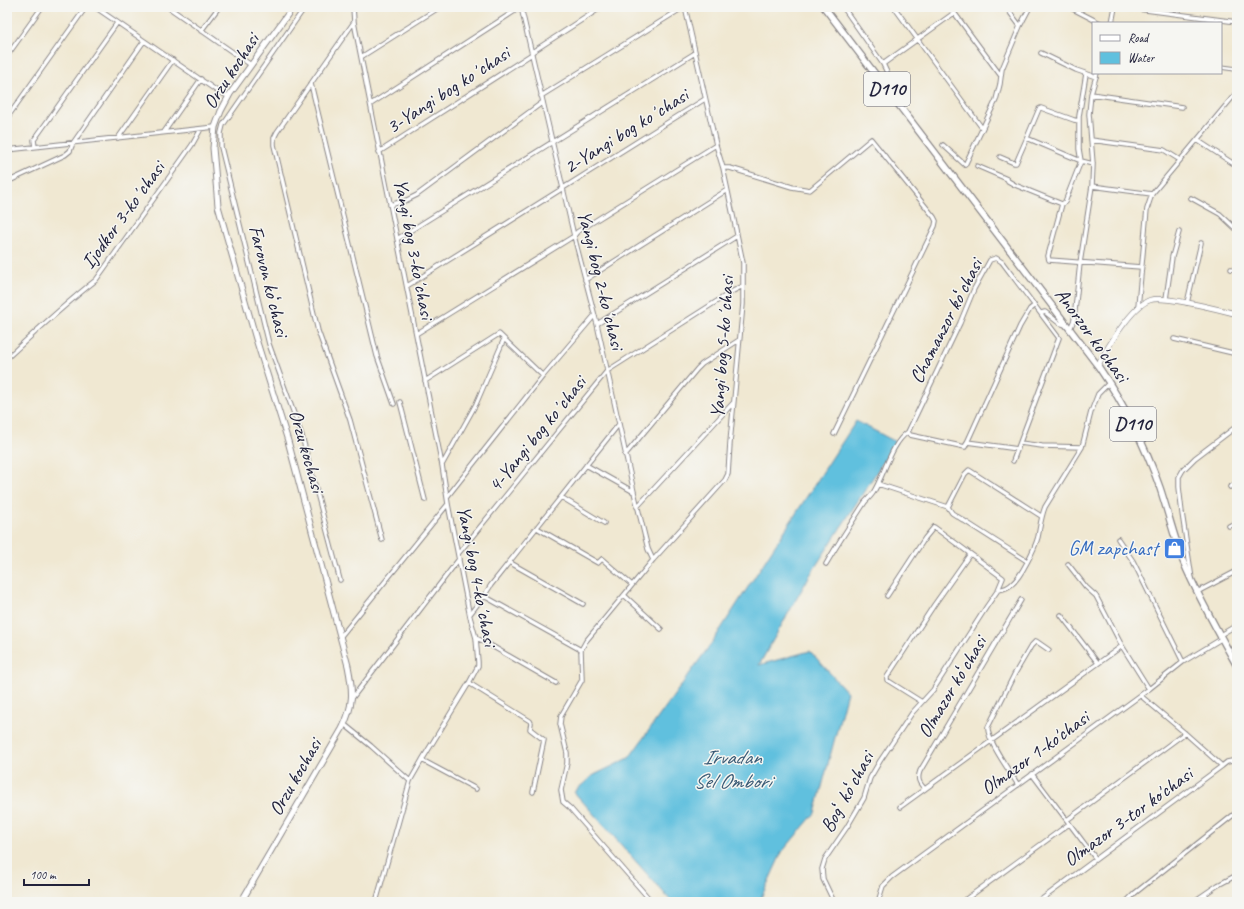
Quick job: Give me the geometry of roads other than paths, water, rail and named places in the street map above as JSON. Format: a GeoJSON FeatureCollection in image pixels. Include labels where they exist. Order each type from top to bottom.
{"type":"FeatureCollection","features":[{"type":"Feature","properties":{"kind":"main road","name":"Orzu kochasi"},"geometry":{"type":"LineString","coordinates":[[241,902],[344,724],[350,710],[353,697],[350,673],[288,441],[256,339],[218,206],[213,148],[215,127],[229,96],[293,7]]}},
{"type":"Feature","properties":{"kind":"main road","name":"D110"},"geometry":{"type":"LineString","coordinates":[[824,7],[892,96]]}},
{"type":"Feature","properties":{"kind":"main road","name":"Anorzor ko'chasi"},"geometry":{"type":"LineString","coordinates":[[892,96],[1098,366],[1109,383],[1136,430],[1147,455],[1193,584],[1237,666]]}},
{"type":"Feature","properties":{"kind":"street"},"geometry":{"type":"LineString","coordinates":[[7,56],[42,7]]}},
{"type":"Feature","properties":{"kind":"street"},"geometry":{"type":"LineString","coordinates":[[7,118],[86,7]]}},
{"type":"Feature","properties":{"kind":"street"},"geometry":{"type":"LineString","coordinates":[[95,7],[220,93],[229,96]]}},
{"type":"Feature","properties":{"kind":"street"},"geometry":{"type":"LineString","coordinates":[[168,7],[251,65]]}},
{"type":"Feature","properties":{"kind":"street"},"geometry":{"type":"LineString","coordinates":[[202,31],[219,7]]}},
{"type":"Feature","properties":{"kind":"street","name":"Farovon koʻchasi"},"geometry":{"type":"LineString","coordinates":[[305,7],[223,125],[221,133],[221,147],[269,344],[302,436],[340,580]]}},
{"type":"Feature","properties":{"kind":"street"},"geometry":{"type":"LineString","coordinates":[[361,57],[440,7]]}},
{"type":"Feature","properties":{"kind":"street","name":"Yangi bog 2-koʼchasi"},"geometry":{"type":"LineString","coordinates":[[521,7],[574,236],[608,371],[637,507],[652,560]]}},
{"type":"Feature","properties":{"kind":"street","name":"3-Yangi bog koʼchasi"},"geometry":{"type":"LineString","coordinates":[[371,104],[521,7]]}},
{"type":"Feature","properties":{"kind":"street"},"geometry":{"type":"LineString","coordinates":[[532,53],[602,7]]}},
{"type":"Feature","properties":{"kind":"street"},"geometry":{"type":"LineString","coordinates":[[541,96],[684,7]]}},
{"type":"Feature","properties":{"kind":"street","name":"Yangi bog 5-koʼchasi"},"geometry":{"type":"LineString","coordinates":[[581,650],[586,641],[652,560],[727,477],[743,304],[743,263],[723,168],[716,145],[684,7]]}},
{"type":"Feature","properties":{"kind":"street"},"geometry":{"type":"LineString","coordinates":[[843,7],[883,64],[891,81],[892,96]]}},
{"type":"Feature","properties":{"kind":"street"},"geometry":{"type":"LineString","coordinates":[[894,7],[982,128]]}},
{"type":"Feature","properties":{"kind":"street"},"geometry":{"type":"LineString","coordinates":[[950,7],[1001,76]]}},
{"type":"Feature","properties":{"kind":"street"},"geometry":{"type":"LineString","coordinates":[[1006,7],[1020,26]]}},
{"type":"Feature","properties":{"kind":"street"},"geometry":{"type":"LineString","coordinates":[[943,145],[965,165],[996,100],[1002,69],[1020,26],[1030,7]]}},
{"type":"Feature","properties":{"kind":"street"},"geometry":{"type":"LineString","coordinates":[[1069,7],[1098,22]]}},
{"type":"Feature","properties":{"kind":"street"},"geometry":{"type":"LineString","coordinates":[[1112,22],[1115,7]]}},
{"type":"Feature","properties":{"kind":"street"},"geometry":{"type":"LineString","coordinates":[[1123,7],[1237,22]]}},
{"type":"Feature","properties":{"kind":"street","name":"Yangi bog 3-koʼchasi"},"geometry":{"type":"LineString","coordinates":[[355,8],[354,22],[442,465],[447,497]]}},
{"type":"Feature","properties":{"kind":"street"},"geometry":{"type":"LineString","coordinates":[[883,64],[954,13]]}},
{"type":"Feature","properties":{"kind":"street","name":"Farovon koʻchasi"},"geometry":{"type":"LineString","coordinates":[[354,22],[277,132],[274,138],[274,145],[318,331],[350,420],[382,540]]}},
{"type":"Feature","properties":{"kind":"street"},"geometry":{"type":"LineString","coordinates":[[35,147],[34,140],[117,23]]}},
{"type":"Feature","properties":{"kind":"street"},"geometry":{"type":"LineString","coordinates":[[7,182],[65,155],[70,151],[73,143],[144,41]]}},
{"type":"Feature","properties":{"kind":"street","name":"3-Yangi bog koʼchasi"},"geometry":{"type":"LineString","coordinates":[[380,152],[532,53]]}},
{"type":"Feature","properties":{"kind":"street","name":"2-Yangi bog koʼchasi"},"geometry":{"type":"LineString","coordinates":[[552,142],[695,53]]}},
{"type":"Feature","properties":{"kind":"street"},"geometry":{"type":"LineString","coordinates":[[1041,53],[1086,74],[1096,75],[1089,114],[1093,164],[1092,186],[1080,263],[1074,320],[1070,330]]}},
{"type":"Feature","properties":{"kind":"street"},"geometry":{"type":"LineString","coordinates":[[118,138],[173,60]]}},
{"type":"Feature","properties":{"kind":"street"},"geometry":{"type":"LineString","coordinates":[[1222,67],[1236,69]]}},
{"type":"Feature","properties":{"kind":"street"},"geometry":{"type":"LineString","coordinates":[[1086,74],[1079,121],[1080,161],[1065,202],[1062,204],[1048,256],[1049,260],[1141,267]]}},
{"type":"Feature","properties":{"kind":"street"},"geometry":{"type":"LineString","coordinates":[[164,132],[201,79]]}},
{"type":"Feature","properties":{"kind":"street"},"geometry":{"type":"LineString","coordinates":[[311,84],[377,356],[394,404]]}},
{"type":"Feature","properties":{"kind":"street"},"geometry":{"type":"LineString","coordinates":[[1138,307],[1147,209],[1152,194],[1237,92]]}},
{"type":"Feature","properties":{"kind":"street"},"geometry":{"type":"LineString","coordinates":[[1092,94],[1182,107]]}},
{"type":"Feature","properties":{"kind":"street","name":"2-Yangi bog koʼchasi"},"geometry":{"type":"LineString","coordinates":[[563,189],[705,99]]}},
{"type":"Feature","properties":{"kind":"street"},"geometry":{"type":"LineString","coordinates":[[390,205],[407,200],[417,195],[542,102]]}},
{"type":"Feature","properties":{"kind":"street"},"geometry":{"type":"LineString","coordinates":[[1000,157],[1016,163],[1039,109],[1041,108],[1079,121]]}},
{"type":"Feature","properties":{"kind":"street"},"geometry":{"type":"LineString","coordinates":[[7,150],[215,127]]}},
{"type":"Feature","properties":{"kind":"street","name":"Ijodkor 3-koʼchasi"},"geometry":{"type":"LineString","coordinates":[[7,358],[96,280],[192,145],[201,129]]}},
{"type":"Feature","properties":{"kind":"street"},"geometry":{"type":"LineString","coordinates":[[723,168],[730,168],[810,190],[871,139],[936,221],[935,226],[880,341],[834,434]]}},
{"type":"Feature","properties":{"kind":"street"},"geometry":{"type":"LineString","coordinates":[[1026,140],[1029,139],[1080,161],[1093,164]]}},
{"type":"Feature","properties":{"kind":"street"},"geometry":{"type":"LineString","coordinates":[[1091,140],[1164,150],[1180,160]]}},
{"type":"Feature","properties":{"kind":"street"},"geometry":{"type":"LineString","coordinates":[[1197,140],[1237,166]]}},
{"type":"Feature","properties":{"kind":"street"},"geometry":{"type":"LineString","coordinates":[[397,239],[552,142]]}},
{"type":"Feature","properties":{"kind":"street"},"geometry":{"type":"LineString","coordinates":[[416,334],[574,236],[577,232],[716,145]]}},
{"type":"Feature","properties":{"kind":"street"},"geometry":{"type":"LineString","coordinates":[[977,166],[1007,179],[1015,185],[1062,204]]}},
{"type":"Feature","properties":{"kind":"street"},"geometry":{"type":"LineString","coordinates":[[1092,186],[1152,194]]}},
{"type":"Feature","properties":{"kind":"street"},"geometry":{"type":"LineString","coordinates":[[406,286],[563,189]]}},
{"type":"Feature","properties":{"kind":"street"},"geometry":{"type":"LineString","coordinates":[[585,280],[727,190]]}},
{"type":"Feature","properties":{"kind":"street"},"geometry":{"type":"LineString","coordinates":[[1191,198],[1220,214],[1237,230]]}},
{"type":"Feature","properties":{"kind":"street"},"geometry":{"type":"LineString","coordinates":[[1166,299],[1172,257],[1179,232]]}},
{"type":"Feature","properties":{"kind":"street"},"geometry":{"type":"LineString","coordinates":[[597,324],[737,236]]}},
{"type":"Feature","properties":{"kind":"street"},"geometry":{"type":"LineString","coordinates":[[1187,303],[1201,243]]}},
{"type":"Feature","properties":{"kind":"street","name":"Chamanzor koʻchasi"},"geometry":{"type":"LineString","coordinates":[[826,564],[858,512],[873,494],[886,463],[897,444],[903,435],[908,432],[960,323],[974,289],[990,260],[996,258],[1058,335],[1058,342],[1013,461]]}},
{"type":"Feature","properties":{"kind":"street"},"geometry":{"type":"LineString","coordinates":[[1231,269],[1237,270]]}},
{"type":"Feature","properties":{"kind":"street"},"geometry":{"type":"LineString","coordinates":[[608,371],[743,286]]}},
{"type":"Feature","properties":{"kind":"street"},"geometry":{"type":"LineString","coordinates":[[1098,366],[1114,338],[1138,307],[1151,299],[1166,299],[1237,314]]}},
{"type":"Feature","properties":{"kind":"street"},"geometry":{"type":"LineString","coordinates":[[908,432],[910,436],[965,447],[1020,326],[1030,309],[1035,305]]}},
{"type":"Feature","properties":{"kind":"street"},"geometry":{"type":"LineString","coordinates":[[1041,313],[1045,312],[1059,323],[1066,325]]}},
{"type":"Feature","properties":{"kind":"street","name":"4-Yangi bog koʼchasi"},"geometry":{"type":"LineString","coordinates":[[447,497],[543,376],[594,316]]}},
{"type":"Feature","properties":{"kind":"street"},"geometry":{"type":"LineString","coordinates":[[425,382],[499,334],[543,376]]}},
{"type":"Feature","properties":{"kind":"street"},"geometry":{"type":"LineString","coordinates":[[442,465],[476,404],[504,339]]}},
{"type":"Feature","properties":{"kind":"street"},"geometry":{"type":"LineString","coordinates":[[1174,339],[1237,354]]}},
{"type":"Feature","properties":{"kind":"street"},"geometry":{"type":"LineString","coordinates":[[625,455],[697,369],[709,359],[740,340]]}},
{"type":"Feature","properties":{"kind":"street","name":"4-Yangi bog koʼchasi"},"geometry":{"type":"LineString","coordinates":[[458,554],[608,371]]}},
{"type":"Feature","properties":{"kind":"street"},"geometry":{"type":"LineString","coordinates":[[998,590],[1008,588],[1014,583],[1027,560],[1036,543],[1041,516],[1082,447],[1091,412],[1098,394],[1109,383]]}},
{"type":"Feature","properties":{"kind":"street"},"geometry":{"type":"LineString","coordinates":[[400,402],[425,500]]}},
{"type":"Feature","properties":{"kind":"street"},"geometry":{"type":"LineString","coordinates":[[637,507],[733,403]]}},
{"type":"Feature","properties":{"kind":"street"},"geometry":{"type":"LineString","coordinates":[[470,614],[509,562],[619,424]]}},
{"type":"Feature","properties":{"kind":"street"},"geometry":{"type":"LineString","coordinates":[[1193,584],[1182,513],[1179,487],[1180,477],[1183,470],[1195,458],[1237,426]]}},
{"type":"Feature","properties":{"kind":"street"},"geometry":{"type":"LineString","coordinates":[[967,442],[1018,449]]}},
{"type":"Feature","properties":{"kind":"street"},"geometry":{"type":"LineString","coordinates":[[1020,443],[1042,446],[1082,447]]}},
{"type":"Feature","properties":{"kind":"street"},"geometry":{"type":"LineString","coordinates":[[586,465],[634,492]]}},
{"type":"Feature","properties":{"kind":"street"},"geometry":{"type":"LineString","coordinates":[[948,506],[965,474],[969,470],[1041,516]]}},
{"type":"Feature","properties":{"kind":"street"},"geometry":{"type":"LineString","coordinates":[[1230,487],[1237,482]]}},
{"type":"Feature","properties":{"kind":"street"},"geometry":{"type":"LineString","coordinates":[[878,484],[948,506],[952,513],[1027,560]]}},
{"type":"Feature","properties":{"kind":"street","name":"Yangi bog 4-koʼchasi"},"geometry":{"type":"LineString","coordinates":[[376,902],[410,781],[478,666],[476,638],[447,497]]}},
{"type":"Feature","properties":{"kind":"street"},"geometry":{"type":"LineString","coordinates":[[561,497],[604,523]]}},
{"type":"Feature","properties":{"kind":"street"},"geometry":{"type":"LineString","coordinates":[[340,636],[448,504]]}},
{"type":"Feature","properties":{"kind":"street"},"geometry":{"type":"LineString","coordinates":[[1229,526],[1237,522]]}},
{"type":"Feature","properties":{"kind":"street"},"geometry":{"type":"LineString","coordinates":[[887,596],[933,527],[936,527],[1003,578],[998,590]]}},
{"type":"Feature","properties":{"kind":"street"},"geometry":{"type":"LineString","coordinates":[[537,528],[598,563],[602,559],[632,585]]}},
{"type":"Feature","properties":{"kind":"street"},"geometry":{"type":"LineString","coordinates":[[1118,539],[1133,561],[1183,662]]}},
{"type":"Feature","properties":{"kind":"street"},"geometry":{"type":"LineString","coordinates":[[922,702],[887,680],[887,677],[970,554]]}},
{"type":"Feature","properties":{"kind":"street"},"geometry":{"type":"LineString","coordinates":[[353,697],[459,559]]}},
{"type":"Feature","properties":{"kind":"street"},"geometry":{"type":"LineString","coordinates":[[509,562],[583,604]]}},
{"type":"Feature","properties":{"kind":"street"},"geometry":{"type":"LineString","coordinates":[[1068,564],[1086,587],[1096,596],[1122,646],[1150,689]]}},
{"type":"Feature","properties":{"kind":"street"},"geometry":{"type":"LineString","coordinates":[[1197,592],[1237,571]]}},
{"type":"Feature","properties":{"kind":"street","name":"Bogʻ koʻchasi"},"geometry":{"type":"LineString","coordinates":[[834,902],[823,879],[822,869],[825,859],[864,798],[870,778],[880,761],[906,721],[933,690],[998,590]]}},
{"type":"Feature","properties":{"kind":"street"},"geometry":{"type":"LineString","coordinates":[[624,595],[661,629]]}},
{"type":"Feature","properties":{"kind":"street"},"geometry":{"type":"LineString","coordinates":[[484,596],[581,650],[582,680],[561,716],[560,724],[567,753],[567,763],[561,796],[563,802],[570,808],[652,902]]}},
{"type":"Feature","properties":{"kind":"street","name":"Olmazor koʻchasi"},"geometry":{"type":"LineString","coordinates":[[925,789],[918,782],[920,771],[1021,600]]}},
{"type":"Feature","properties":{"kind":"street"},"geometry":{"type":"LineString","coordinates":[[1061,615],[1098,663]]}},
{"type":"Feature","properties":{"kind":"street","name":"Olmazor 1-ko'chasi"},"geometry":{"type":"LineString","coordinates":[[878,902],[883,886],[892,877],[1150,689],[1183,662],[1237,625]]}},
{"type":"Feature","properties":{"kind":"street"},"geometry":{"type":"LineString","coordinates":[[476,638],[556,683]]}},
{"type":"Feature","properties":{"kind":"street"},"geometry":{"type":"LineString","coordinates":[[1018,785],[991,740],[988,727],[1014,675],[1031,646],[1036,641],[1049,650]]}},
{"type":"Feature","properties":{"kind":"street"},"geometry":{"type":"LineString","coordinates":[[900,807],[1122,646]]}},
{"type":"Feature","properties":{"kind":"street"},"geometry":{"type":"LineString","coordinates":[[469,683],[530,721],[532,723],[530,729],[544,740],[533,792]]}},
{"type":"Feature","properties":{"kind":"street"},"geometry":{"type":"LineString","coordinates":[[1140,696],[1222,766]]}},
{"type":"Feature","properties":{"kind":"street"},"geometry":{"type":"LineString","coordinates":[[344,724],[410,781]]}},
{"type":"Feature","properties":{"kind":"street"},"geometry":{"type":"LineString","coordinates":[[962,902],[1185,733]]}},
{"type":"Feature","properties":{"kind":"street"},"geometry":{"type":"LineString","coordinates":[[422,760],[476,789]]}},
{"type":"Feature","properties":{"kind":"street","name":"Olmazor 3-tor ko'chasi"},"geometry":{"type":"LineString","coordinates":[[1038,902],[1227,762],[1237,760]]}},
{"type":"Feature","properties":{"kind":"street"},"geometry":{"type":"LineString","coordinates":[[1032,774],[1096,859]]}},
{"type":"Feature","properties":{"kind":"street"},"geometry":{"type":"LineString","coordinates":[[1126,902],[1135,893],[1237,812]]}},
{"type":"Feature","properties":{"kind":"street"},"geometry":{"type":"LineString","coordinates":[[1193,902],[1218,885],[1237,875]]}},
{"type":"Feature","properties":{"kind":"street"},"geometry":{"type":"LineString","coordinates":[[1204,894],[1210,902]]}},
{"type":"Feature","properties":{"kind":"water","name":"Irvadan Sel Ombori"},"geometry":{"type":"Polygon","coordinates":[[[856,421],[896,442],[810,575],[759,665],[810,651],[847,692],[815,813],[782,852],[758,902],[672,902],[574,792],[592,776],[629,758],[713,641],[856,421]]]}},
{"type":"Feature","properties":{"kind":"place","name":"GM zapchast"},"geometry":{"type":"Point","coordinates":[1174,548]}}]}
